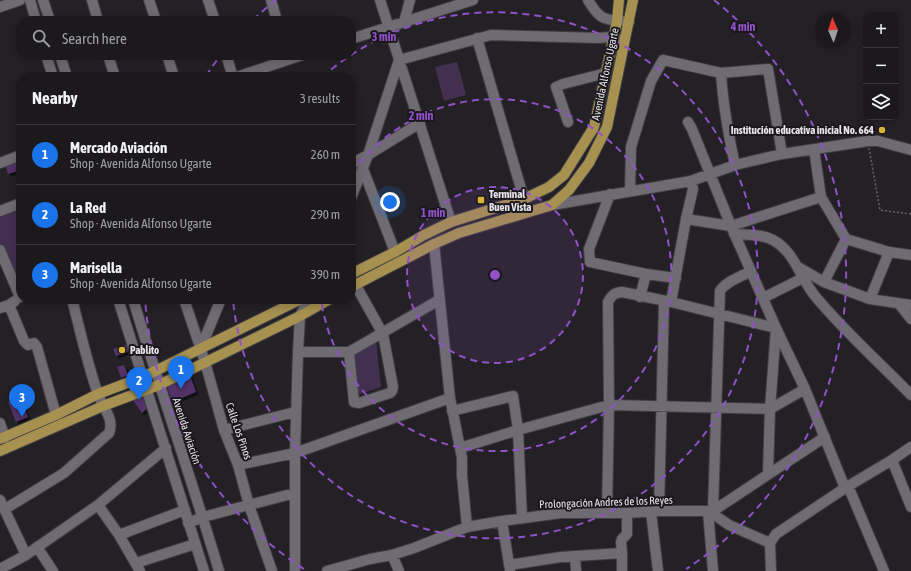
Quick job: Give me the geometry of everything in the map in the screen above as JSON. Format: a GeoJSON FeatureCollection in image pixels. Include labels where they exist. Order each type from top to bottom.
{"type":"FeatureCollection","features":[{"type":"Feature","properties":{"kind":"main road","name":"Avenida Alfonso Ugarte"},"geometry":{"type":"LineString","coordinates":[[356,272],[395,252],[424,235],[452,222],[524,199],[549,187],[564,175],[594,127],[620,0]]}},
{"type":"Feature","properties":{"kind":"main road","name":"Avenida Alfonso Ugarte"},"geometry":{"type":"LineString","coordinates":[[356,284],[434,244],[459,233],[552,205],[569,190],[588,163],[607,127],[633,0]]}},
{"type":"Feature","properties":{"kind":"main road"},"geometry":{"type":"LineString","coordinates":[[2,438],[56,415],[98,394],[143,377],[291,304]]}},
{"type":"Feature","properties":{"kind":"main road"},"geometry":{"type":"LineString","coordinates":[[0,451],[103,406],[159,385],[300,316],[321,304]]}},
{"type":"Feature","properties":{"kind":"street"},"geometry":{"type":"LineString","coordinates":[[0,7],[20,0]]}},
{"type":"Feature","properties":{"kind":"street"},"geometry":{"type":"LineString","coordinates":[[30,0],[35,16]]}},
{"type":"Feature","properties":{"kind":"street"},"geometry":{"type":"LineString","coordinates":[[43,0],[48,16]]}},
{"type":"Feature","properties":{"kind":"street"},"geometry":{"type":"LineString","coordinates":[[92,0],[97,16]]}},
{"type":"Feature","properties":{"kind":"street"},"geometry":{"type":"LineString","coordinates":[[149,0],[154,16]]}},
{"type":"Feature","properties":{"kind":"street"},"geometry":{"type":"LineString","coordinates":[[208,0],[213,16]]}},
{"type":"Feature","properties":{"kind":"street"},"geometry":{"type":"LineString","coordinates":[[271,0],[276,16]]}},
{"type":"Feature","properties":{"kind":"street"},"geometry":{"type":"LineString","coordinates":[[380,0],[395,45],[398,60],[420,122],[452,222]]}},
{"type":"Feature","properties":{"kind":"street"},"geometry":{"type":"LineString","coordinates":[[404,22],[410,0]]}},
{"type":"Feature","properties":{"kind":"street"},"geometry":{"type":"LineString","coordinates":[[356,37],[473,0]]}},
{"type":"Feature","properties":{"kind":"street"},"geometry":{"type":"LineString","coordinates":[[588,0],[594,11],[604,19],[629,22]]}},
{"type":"Feature","properties":{"kind":"street"},"geometry":{"type":"LineString","coordinates":[[398,60],[491,35],[598,38],[612,37],[624,40]]}},
{"type":"Feature","properties":{"kind":"street"},"geometry":{"type":"LineString","coordinates":[[477,38],[524,199]]}},
{"type":"Feature","properties":{"kind":"street"},"geometry":{"type":"LineString","coordinates":[[48,60],[51,72]]}},
{"type":"Feature","properties":{"kind":"street"},"geometry":{"type":"LineString","coordinates":[[62,60],[65,72]]}},
{"type":"Feature","properties":{"kind":"street"},"geometry":{"type":"LineString","coordinates":[[110,60],[113,72]]}},
{"type":"Feature","properties":{"kind":"street"},"geometry":{"type":"LineString","coordinates":[[169,60],[172,72]]}},
{"type":"Feature","properties":{"kind":"street"},"geometry":{"type":"LineString","coordinates":[[228,60],[231,72]]}},
{"type":"Feature","properties":{"kind":"street"},"geometry":{"type":"LineString","coordinates":[[249,72],[280,60]]}},
{"type":"Feature","properties":{"kind":"street"},"geometry":{"type":"LineString","coordinates":[[356,186],[368,155],[398,60]]}},
{"type":"Feature","properties":{"kind":"street"},"geometry":{"type":"LineString","coordinates":[[630,191],[630,147],[651,80],[663,60],[721,72],[768,69],[782,154]]}},
{"type":"Feature","properties":{"kind":"street"},"geometry":{"type":"LineString","coordinates":[[721,72],[724,113],[735,165]]}},
{"type":"Feature","properties":{"kind":"street"},"geometry":{"type":"LineString","coordinates":[[568,122],[556,87],[606,73]]}},
{"type":"Feature","properties":{"kind":"street"},"geometry":{"type":"LineString","coordinates":[[356,161],[420,122]]}},
{"type":"Feature","properties":{"kind":"street"},"geometry":{"type":"LineString","coordinates":[[688,122],[732,230],[776,328],[806,389],[825,437],[884,571]]}},
{"type":"Feature","properties":{"kind":"street"},"geometry":{"type":"LineString","coordinates":[[552,205],[691,181],[735,165],[782,154],[814,149],[868,141],[878,141],[911,150]]}},
{"type":"Feature","properties":{"kind":"street"},"geometry":{"type":"LineString","coordinates":[[814,149],[821,197],[846,240],[889,252],[911,255]]}},
{"type":"Feature","properties":{"kind":"street"},"geometry":{"type":"LineString","coordinates":[[0,163],[16,157]]}},
{"type":"Feature","properties":{"kind":"street"},"geometry":{"type":"LineString","coordinates":[[363,169],[395,252]]}},
{"type":"Feature","properties":{"kind":"street"},"geometry":{"type":"LineString","coordinates":[[658,571],[655,512],[668,301],[676,278],[692,189],[691,181]]}},
{"type":"Feature","properties":{"kind":"street"},"geometry":{"type":"LineString","coordinates":[[610,194],[589,249],[588,255],[590,262],[646,274],[676,278]]}},
{"type":"Feature","properties":{"kind":"street"},"geometry":{"type":"LineString","coordinates":[[732,230],[821,197]]}},
{"type":"Feature","properties":{"kind":"street"},"geometry":{"type":"LineString","coordinates":[[0,211],[16,205]]}},
{"type":"Feature","properties":{"kind":"street"},"geometry":{"type":"LineString","coordinates":[[686,219],[772,239],[783,247],[798,267],[814,295],[911,395]]}},
{"type":"Feature","properties":{"kind":"street"},"geometry":{"type":"LineString","coordinates":[[824,282],[846,240]]}},
{"type":"Feature","properties":{"kind":"street"},"geometry":{"type":"LineString","coordinates":[[434,244],[450,398],[460,448],[467,527]]}},
{"type":"Feature","properties":{"kind":"street"},"geometry":{"type":"LineString","coordinates":[[0,250],[16,288]]}},
{"type":"Feature","properties":{"kind":"street"},"geometry":{"type":"LineString","coordinates":[[870,299],[889,252]]}},
{"type":"Feature","properties":{"kind":"street"},"geometry":{"type":"LineString","coordinates":[[798,267],[824,282],[870,299],[911,305]]}},
{"type":"Feature","properties":{"kind":"street"},"geometry":{"type":"LineString","coordinates":[[713,571],[711,510],[717,408],[720,291],[723,286],[751,271]]}},
{"type":"Feature","properties":{"kind":"street"},"geometry":{"type":"LineString","coordinates":[[640,297],[646,274]]}},
{"type":"Feature","properties":{"kind":"street"},"geometry":{"type":"LineString","coordinates":[[763,298],[803,278]]}},
{"type":"Feature","properties":{"kind":"street"},"geometry":{"type":"LineString","coordinates":[[349,352],[354,402],[359,403],[392,391],[393,387],[383,334],[356,291]]}},
{"type":"Feature","properties":{"kind":"street"},"geometry":{"type":"LineString","coordinates":[[607,512],[609,405],[608,302],[611,296],[616,292],[622,292],[640,297],[668,301],[776,328]]}},
{"type":"Feature","properties":{"kind":"street"},"geometry":{"type":"LineString","coordinates":[[16,300],[5,307],[24,341],[28,345],[34,343],[37,347],[56,415]]}},
{"type":"Feature","properties":{"kind":"street"},"geometry":{"type":"LineString","coordinates":[[298,352],[349,352],[383,334],[439,300]]}},
{"type":"Feature","properties":{"kind":"street"},"geometry":{"type":"LineString","coordinates":[[26,555],[2,504],[64,473],[109,433],[111,423],[98,394],[73,304]]}},
{"type":"Feature","properties":{"kind":"street"},"geometry":{"type":"LineString","coordinates":[[120,304],[204,571]]}},
{"type":"Feature","properties":{"kind":"street","name":"Avenida Aviación"},"geometry":{"type":"LineString","coordinates":[[135,304],[219,571]]}},
{"type":"Feature","properties":{"kind":"street","name":"Calle Los Pinos"},"geometry":{"type":"LineString","coordinates":[[186,304],[205,362],[224,430],[238,465],[249,505],[272,571]]}},
{"type":"Feature","properties":{"kind":"street"},"geometry":{"type":"LineString","coordinates":[[200,350],[219,304]]}},
{"type":"Feature","properties":{"kind":"street"},"geometry":{"type":"LineString","coordinates":[[295,571],[295,412],[300,316],[306,304]]}},
{"type":"Feature","properties":{"kind":"street"},"geometry":{"type":"LineString","coordinates":[[899,304],[911,319]]}},
{"type":"Feature","properties":{"kind":"street"},"geometry":{"type":"LineString","coordinates":[[768,474],[770,409],[776,328]]}},
{"type":"Feature","properties":{"kind":"street"},"geometry":{"type":"LineString","coordinates":[[460,448],[518,430],[609,405],[770,409],[806,389]]}},
{"type":"Feature","properties":{"kind":"street"},"geometry":{"type":"LineString","coordinates":[[452,411],[513,396],[518,430],[522,518]]}},
{"type":"Feature","properties":{"kind":"street"},"geometry":{"type":"LineString","coordinates":[[238,465],[294,453],[450,398]]}},
{"type":"Feature","properties":{"kind":"street"},"geometry":{"type":"LineString","coordinates":[[224,430],[295,412]]}},
{"type":"Feature","properties":{"kind":"street"},"geometry":{"type":"LineString","coordinates":[[0,423],[2,438]]}},
{"type":"Feature","properties":{"kind":"street"},"geometry":{"type":"LineString","coordinates":[[711,510],[825,437]]}},
{"type":"Feature","properties":{"kind":"street"},"geometry":{"type":"LineString","coordinates":[[771,571],[770,543],[776,534],[911,447]]}},
{"type":"Feature","properties":{"kind":"street"},"geometry":{"type":"LineString","coordinates":[[0,569],[26,555],[98,505],[166,448]]}},
{"type":"Feature","properties":{"kind":"street"},"geometry":{"type":"LineString","coordinates":[[892,460],[911,507]]}},
{"type":"Feature","properties":{"kind":"street"},"geometry":{"type":"LineString","coordinates":[[188,523],[203,517],[295,493]]}},
{"type":"Feature","properties":{"kind":"street"},"geometry":{"type":"LineString","coordinates":[[98,505],[119,535],[138,567],[195,544]]}},
{"type":"Feature","properties":{"kind":"street"},"geometry":{"type":"LineString","coordinates":[[119,535],[185,510]]}},
{"type":"Feature","properties":{"kind":"street"},"geometry":{"type":"LineString","coordinates":[[711,510],[716,516],[729,525],[770,543]]}},
{"type":"Feature","properties":{"kind":"street","name":"Prolongación Andres de los Reyes"},"geometry":{"type":"LineString","coordinates":[[327,571],[370,559],[392,555],[467,527],[502,521],[561,513],[627,513],[711,510]]}},
{"type":"Feature","properties":{"kind":"street"},"geometry":{"type":"LineString","coordinates":[[622,571],[621,542],[627,534],[627,513]]}},
{"type":"Feature","properties":{"kind":"street"},"geometry":{"type":"LineString","coordinates":[[502,521],[509,568],[574,556],[622,553]]}},
{"type":"Feature","properties":{"kind":"street"},"geometry":{"type":"LineString","coordinates":[[37,547],[53,571]]}},
{"type":"Feature","properties":{"kind":"street"},"geometry":{"type":"LineString","coordinates":[[392,555],[399,571]]}},
{"type":"Feature","properties":{"kind":"street"},"geometry":{"type":"LineString","coordinates":[[574,556],[576,571]]}},
{"type":"Feature","properties":{"kind":"path"},"geometry":{"type":"LineString","coordinates":[[868,141],[880,210],[911,214]]}},
{"type":"Feature","properties":{"kind":"shaded area"},"geometry":{"type":"Polygon","coordinates":[[[457,62],[466,95],[444,101],[435,67],[457,62]]]}},
{"type":"Feature","properties":{"kind":"shaded area"},"geometry":{"type":"Polygon","coordinates":[[[16,210],[16,281],[0,243],[0,215],[16,210]]]}},
{"type":"Feature","properties":{"kind":"shaded area"},"geometry":{"type":"Polygon","coordinates":[[[376,341],[381,387],[354,396],[354,355],[376,341]]]}},
{"type":"Feature","properties":{"kind":"building"},"geometry":{"type":"Polygon","coordinates":[[[16,161],[16,172],[8,174],[5,164],[16,161]]]}},
{"type":"Feature","properties":{"kind":"building","name":"Pablito"},"geometry":{"type":"Polygon","coordinates":[[[127,344],[130,351],[116,356],[113,349],[127,344]]]}},
{"type":"Feature","properties":{"kind":"building"},"geometry":{"type":"Polygon","coordinates":[[[124,365],[128,375],[121,378],[117,367],[124,365]]]}},
{"type":"Feature","properties":{"kind":"building"},"geometry":{"type":"Polygon","coordinates":[[[190,375],[196,392],[172,402],[167,386],[190,375]]]}},
{"type":"Feature","properties":{"kind":"building"},"geometry":{"type":"Polygon","coordinates":[[[142,395],[145,396],[148,408],[142,413],[132,399],[142,395]]]}},
{"type":"Feature","properties":{"kind":"building"},"geometry":{"type":"Polygon","coordinates":[[[20,398],[28,417],[16,422],[8,402],[20,398]]]}},
{"type":"Feature","properties":{"kind":"place","name":"Institución educativa inicial No. 664"},"geometry":{"type":"Point","coordinates":[882,130]}},
{"type":"Feature","properties":{"kind":"place","name":"Terminal Buen Vista"},"geometry":{"type":"Point","coordinates":[481,200]}},
{"type":"Feature","properties":{"kind":"place","name":"Pablito"},"geometry":{"type":"Point","coordinates":[122,350]}},
{"type":"Feature","properties":{"kind":"place","name":"Mercado Aviación"},"geometry":{"type":"Point","coordinates":[181,389]}},
{"type":"Feature","properties":{"kind":"place","name":"La Red"},"geometry":{"type":"Point","coordinates":[139,400]}},
{"type":"Feature","properties":{"kind":"place","name":"Marisella"},"geometry":{"type":"Point","coordinates":[22,417]}}]}
